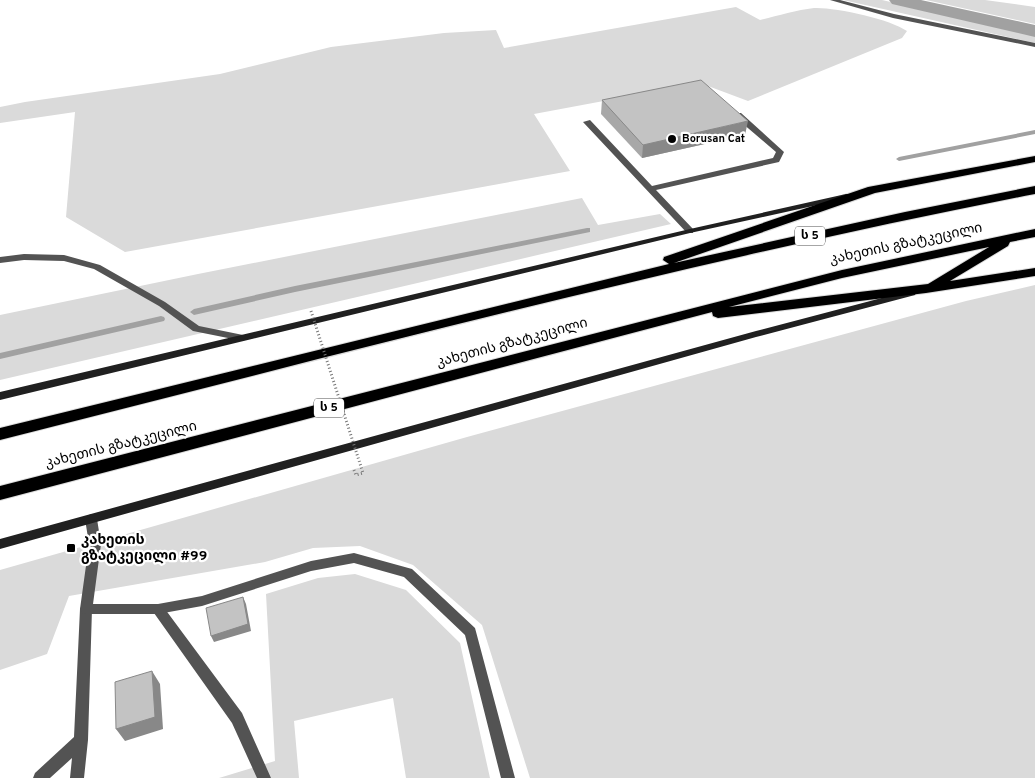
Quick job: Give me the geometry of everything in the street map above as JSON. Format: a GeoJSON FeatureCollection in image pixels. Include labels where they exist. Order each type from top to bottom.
{"type":"FeatureCollection","features":[{"type":"Feature","properties":{"kind":"highway"},"geometry":{"type":"LineString","coordinates":[[586,288],[872,190],[1035,159]]}},
{"type":"Feature","properties":{"kind":"highway","name":"კახეთის გზატკეცილი"},"geometry":{"type":"LineString","coordinates":[[0,434],[586,288],[817,234],[1035,190]]}},
{"type":"Feature","properties":{"kind":"highway","name":"კახეთის გზატკეცილი"},"geometry":{"type":"LineString","coordinates":[[0,493],[842,274],[1035,233]]}},
{"type":"Feature","properties":{"kind":"highway"},"geometry":{"type":"LineString","coordinates":[[926,289],[1016,237]]}},
{"type":"Feature","properties":{"kind":"highway"},"geometry":{"type":"LineString","coordinates":[[657,321],[926,289],[1035,272]]}},
{"type":"Feature","properties":{"kind":"street"},"geometry":{"type":"LineString","coordinates":[[833,0],[893,16],[1035,45]]}},
{"type":"Feature","properties":{"kind":"street"},"geometry":{"type":"LineString","coordinates":[[650,189],[776,160],[780,152],[728,106]]}},
{"type":"Feature","properties":{"kind":"street"},"geometry":{"type":"LineString","coordinates":[[587,122],[690,231]]}},
{"type":"Feature","properties":{"kind":"street"},"geometry":{"type":"LineString","coordinates":[[0,396],[690,231],[872,190]]}},
{"type":"Feature","properties":{"kind":"street"},"geometry":{"type":"LineString","coordinates":[[0,260],[24,257],[64,258],[97,267],[162,304],[196,329],[243,338]]}},
{"type":"Feature","properties":{"kind":"street"},"geometry":{"type":"LineString","coordinates":[[0,544],[756,334],[926,289]]}},
{"type":"Feature","properties":{"kind":"street"},"geometry":{"type":"LineString","coordinates":[[77,778],[81,740],[86,609],[95,544],[91,519]]}},
{"type":"Feature","properties":{"kind":"street"},"geometry":{"type":"LineString","coordinates":[[86,609],[158,610],[202,601],[311,566],[354,558],[408,573],[471,632],[508,778]]}},
{"type":"Feature","properties":{"kind":"street"},"geometry":{"type":"LineString","coordinates":[[158,610],[237,718],[264,778]]}},
{"type":"Feature","properties":{"kind":"street"},"geometry":{"type":"LineString","coordinates":[[40,778],[81,740]]}},
{"type":"Feature","properties":{"kind":"path"},"geometry":{"type":"LineString","coordinates":[[311,311],[363,473],[356,475],[354,470]]}},
{"type":"Feature","properties":{"kind":"shaded area"},"geometry":{"type":"Polygon","coordinates":[[[843,0],[882,0],[1035,35],[1035,43],[843,0]]]}},
{"type":"Feature","properties":{"kind":"shaded area"},"geometry":{"type":"Polygon","coordinates":[[[926,0],[985,0],[1035,7],[1035,24],[926,0]]]}},
{"type":"Feature","properties":{"kind":"shaded area"},"geometry":{"type":"Polygon","coordinates":[[[736,7],[760,20],[807,9],[835,9],[876,18],[907,31],[902,38],[748,101],[700,83],[534,114],[570,171],[125,252],[66,217],[75,112],[0,123],[0,107],[220,74],[331,47],[444,33],[496,30],[504,48],[736,7]]]}},
{"type":"Feature","properties":{"kind":"shaded area"},"geometry":{"type":"Polygon","coordinates":[[[582,198],[598,225],[660,214],[671,224],[0,380],[0,315],[582,198]]]}},
{"type":"Feature","properties":{"kind":"shaded area"},"geometry":{"type":"Polygon","coordinates":[[[1035,285],[1035,778],[530,778],[482,625],[413,565],[360,546],[313,548],[265,562],[69,596],[47,654],[0,670],[0,570],[467,437],[966,301],[1035,285]]]}},
{"type":"Feature","properties":{"kind":"shaded area"},"geometry":{"type":"Polygon","coordinates":[[[355,574],[406,590],[460,643],[490,778],[406,778],[393,698],[294,721],[299,778],[219,778],[275,761],[266,594],[318,578],[355,574]]]}},
{"type":"Feature","properties":{"kind":"building"},"geometry":{"type":"Polygon","coordinates":[[[701,80],[748,121],[643,145],[602,100],[701,80]]]}},
{"type":"Feature","properties":{"kind":"building"},"geometry":{"type":"Polygon","coordinates":[[[243,597],[248,624],[211,636],[206,608],[243,597]]]}},
{"type":"Feature","properties":{"kind":"building"},"geometry":{"type":"Polygon","coordinates":[[[152,671],[155,717],[116,729],[115,682],[152,671]]]}},
{"type":"Feature","properties":{"kind":"waterway"},"geometry":{"type":"LineString","coordinates":[[898,0],[1035,31]]}},
{"type":"Feature","properties":{"kind":"waterway"},"geometry":{"type":"LineString","coordinates":[[899,159],[1035,132]]}},
{"type":"Feature","properties":{"kind":"waterway"},"geometry":{"type":"LineString","coordinates":[[194,312],[295,289],[587,230]]}},
{"type":"Feature","properties":{"kind":"waterway"},"geometry":{"type":"LineString","coordinates":[[0,356],[161,319]]}},
{"type":"Feature","properties":{"kind":"place","name":"Borusan Cat"},"geometry":{"type":"Point","coordinates":[672,139]}},
{"type":"Feature","properties":{"kind":"place","name":"კახეთის გზატკეცილი #99"},"geometry":{"type":"Point","coordinates":[71,548]}}]}
